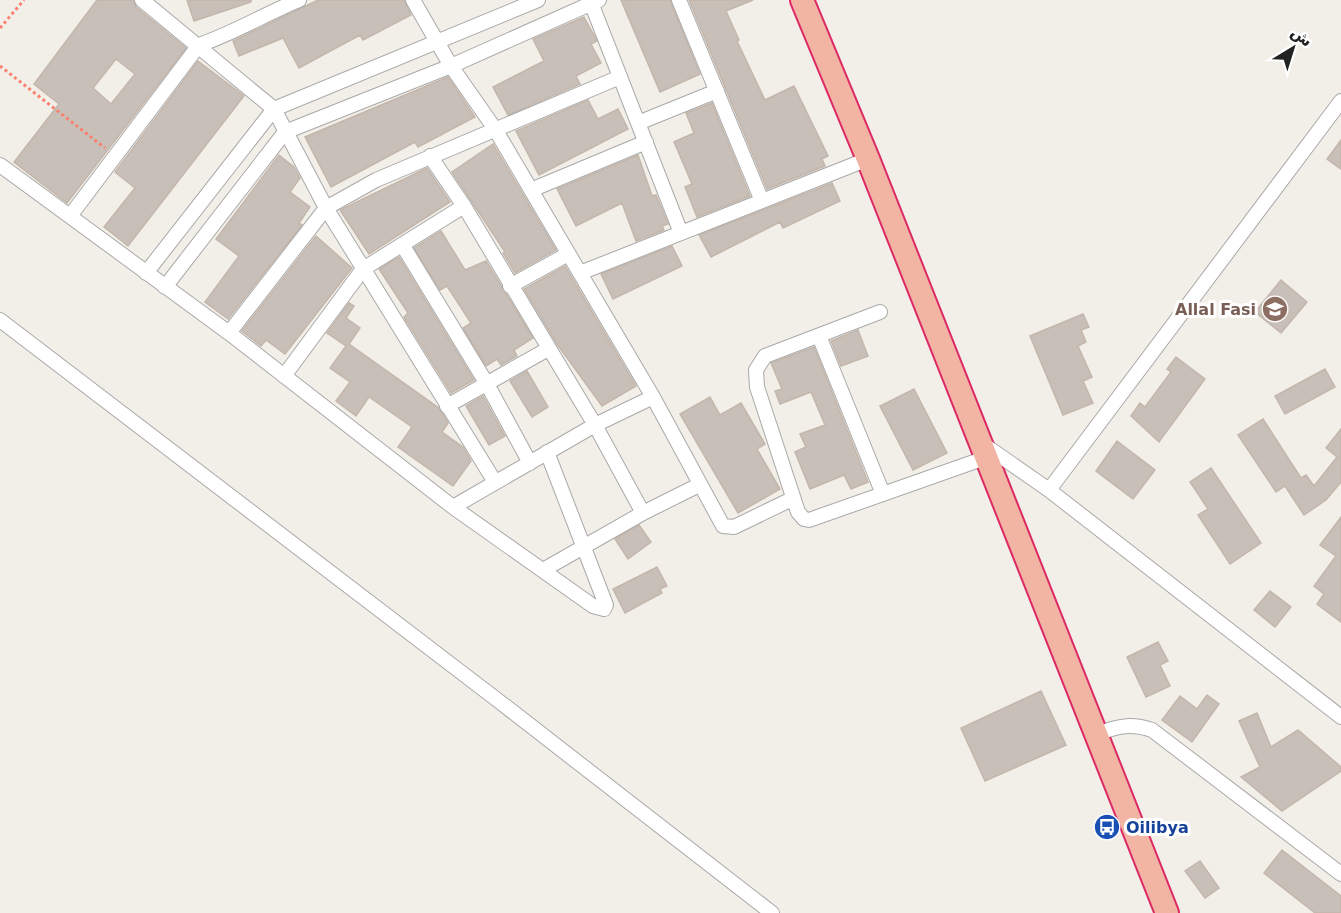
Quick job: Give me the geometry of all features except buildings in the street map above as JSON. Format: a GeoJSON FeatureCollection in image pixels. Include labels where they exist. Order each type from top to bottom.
{"type":"FeatureCollection","features":[{"type":"Feature","properties":{"kind":"highway"},"geometry":{"type":"LineString","coordinates":[[802,0],[868,159],[1167,913]]}},
{"type":"Feature","properties":{"kind":"street"},"geometry":{"type":"LineString","coordinates":[[142,0],[274,109],[326,208],[495,482]]}},
{"type":"Feature","properties":{"kind":"street"},"geometry":{"type":"LineString","coordinates":[[70,216],[117,157],[199,45],[230,34],[267,13],[299,0]]}},
{"type":"Feature","properties":{"kind":"street"},"geometry":{"type":"LineString","coordinates":[[413,0],[451,66],[495,129],[653,397],[699,485],[726,528],[792,499]]}},
{"type":"Feature","properties":{"kind":"street"},"geometry":{"type":"LineString","coordinates":[[500,0],[506,13]]}},
{"type":"Feature","properties":{"kind":"street"},"geometry":{"type":"LineString","coordinates":[[146,273],[274,109],[538,0]]}},
{"type":"Feature","properties":{"kind":"street"},"geometry":{"type":"LineString","coordinates":[[679,0],[762,201]]}},
{"type":"Feature","properties":{"kind":"street"},"geometry":{"type":"LineString","coordinates":[[165,287],[285,132],[451,66],[593,1],[681,233]]}},
{"type":"Feature","properties":{"kind":"street"},"geometry":{"type":"LineString","coordinates":[[229,333],[326,208],[376,180],[620,77]]}},
{"type":"Feature","properties":{"kind":"street"},"geometry":{"type":"LineString","coordinates":[[638,123],[717,91]]}},
{"type":"Feature","properties":{"kind":"street"},"geometry":{"type":"LineString","coordinates":[[1049,490],[1341,101]]}},
{"type":"Feature","properties":{"kind":"street"},"geometry":{"type":"LineString","coordinates":[[531,190],[646,142]]}},
{"type":"Feature","properties":{"kind":"street"},"geometry":{"type":"LineString","coordinates":[[430,156],[464,206],[595,425],[643,513]]}},
{"type":"Feature","properties":{"kind":"street"},"geometry":{"type":"LineString","coordinates":[[580,273],[868,159]]}},
{"type":"Feature","properties":{"kind":"street"},"geometry":{"type":"LineString","coordinates":[[0,165],[229,333],[453,507],[593,606],[604,609],[606,605],[547,453]]}},
{"type":"Feature","properties":{"kind":"street"},"geometry":{"type":"LineString","coordinates":[[284,376],[363,269],[464,206]]}},
{"type":"Feature","properties":{"kind":"street"},"geometry":{"type":"LineString","coordinates":[[403,246],[487,384],[530,463]]}},
{"type":"Feature","properties":{"kind":"street"},"geometry":{"type":"LineString","coordinates":[[510,286],[568,254]]}},
{"type":"Feature","properties":{"kind":"street"},"geometry":{"type":"LineString","coordinates":[[880,312],[765,356],[756,370],[757,387],[792,499],[804,519],[809,520],[883,494],[982,449],[1049,490],[1341,717]]}},
{"type":"Feature","properties":{"kind":"street"},"geometry":{"type":"LineString","coordinates":[[0,320],[772,913]]}},
{"type":"Feature","properties":{"kind":"street"},"geometry":{"type":"LineString","coordinates":[[819,336],[883,494]]}},
{"type":"Feature","properties":{"kind":"street"},"geometry":{"type":"LineString","coordinates":[[447,406],[548,349]]}},
{"type":"Feature","properties":{"kind":"street"},"geometry":{"type":"LineString","coordinates":[[453,507],[595,425],[653,397]]}},
{"type":"Feature","properties":{"kind":"street"},"geometry":{"type":"LineString","coordinates":[[543,570],[643,513],[699,485]]}},
{"type":"Feature","properties":{"kind":"street"},"geometry":{"type":"LineString","coordinates":[[1097,734],[1116,726],[1133,724],[1152,730],[1341,874]]}},
{"type":"Feature","properties":{"kind":"path"},"geometry":{"type":"LineString","coordinates":[[0,28],[24,0]]}},
{"type":"Feature","properties":{"kind":"path"},"geometry":{"type":"LineString","coordinates":[[0,66],[117,157]]}},
{"type":"Feature","properties":{"kind":"place","name":"Allal Fasi"},"geometry":{"type":"Point","coordinates":[1275,309]}},
{"type":"Feature","properties":{"kind":"place","name":"Oilibya"},"geometry":{"type":"Point","coordinates":[1107,827]}}]}
